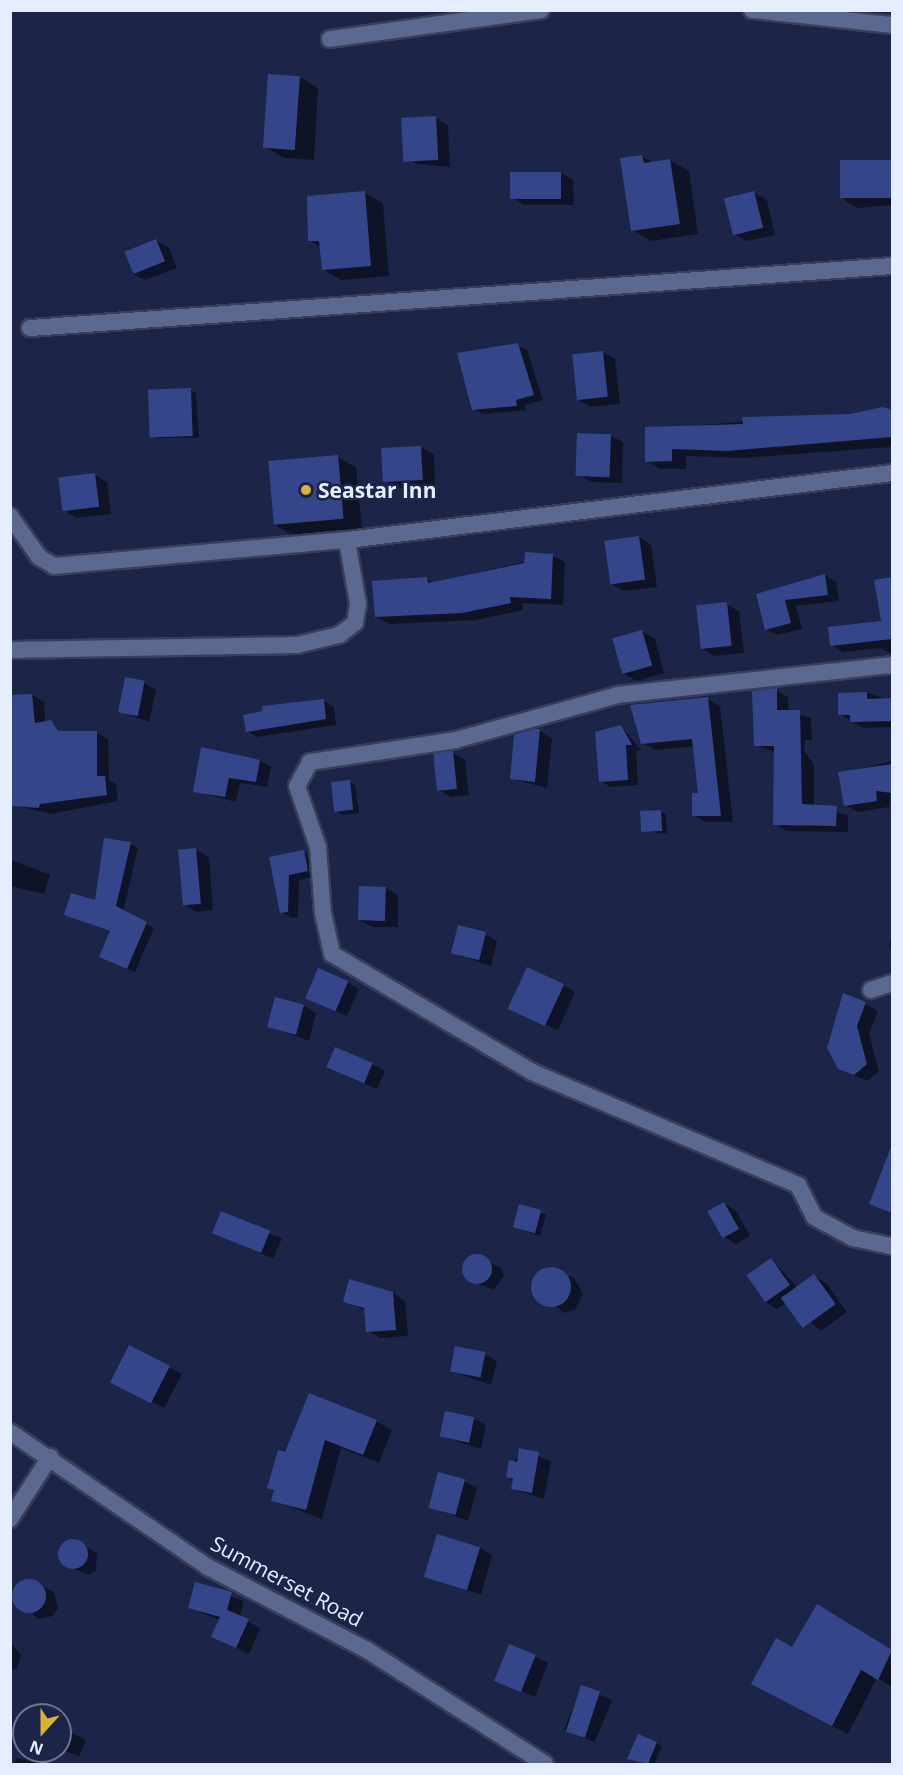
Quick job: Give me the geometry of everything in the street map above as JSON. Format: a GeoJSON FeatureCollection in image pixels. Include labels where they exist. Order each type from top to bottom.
{"type":"FeatureCollection","features":[{"type":"Feature","properties":{"kind":"street"},"geometry":{"type":"LineString","coordinates":[[330,39],[541,10]]}},
{"type":"Feature","properties":{"kind":"street"},"geometry":{"type":"LineString","coordinates":[[752,10],[892,25]]}},
{"type":"Feature","properties":{"kind":"street"},"geometry":{"type":"LineString","coordinates":[[30,328],[892,266]]}},
{"type":"Feature","properties":{"kind":"street"},"geometry":{"type":"LineString","coordinates":[[10,516],[39,557],[54,567],[347,540],[892,473]]}},
{"type":"Feature","properties":{"kind":"street"},"geometry":{"type":"LineString","coordinates":[[10,650],[297,645],[339,635],[355,623],[358,604],[347,540]]}},
{"type":"Feature","properties":{"kind":"street"},"geometry":{"type":"LineString","coordinates":[[892,665],[618,695],[456,740],[310,762],[297,786],[318,847],[322,913],[332,954],[532,1072],[798,1185],[814,1217],[853,1238],[892,1246]]}},
{"type":"Feature","properties":{"kind":"street"},"geometry":{"type":"LineString","coordinates":[[871,990],[892,983]]}},
{"type":"Feature","properties":{"kind":"street","name":"Summerset Road"},"geometry":{"type":"LineString","coordinates":[[10,1432],[50,1457],[208,1567],[366,1650],[545,1764]]}},
{"type":"Feature","properties":{"kind":"street"},"geometry":{"type":"LineString","coordinates":[[10,1519],[50,1457]]}},
{"type":"Feature","properties":{"kind":"building"},"geometry":{"type":"Polygon","coordinates":[[[268,74],[300,76],[295,150],[263,148],[268,74]]]}},
{"type":"Feature","properties":{"kind":"building"},"geometry":{"type":"Polygon","coordinates":[[[436,116],[438,160],[403,162],[401,118],[436,116]]]}},
{"type":"Feature","properties":{"kind":"building"},"geometry":{"type":"Polygon","coordinates":[[[642,155],[644,163],[670,159],[680,224],[631,231],[620,158],[642,155]]]}},
{"type":"Feature","properties":{"kind":"building"},"geometry":{"type":"Polygon","coordinates":[[[840,160],[892,160],[892,198],[840,198],[840,160]]]}},
{"type":"Feature","properties":{"kind":"building"},"geometry":{"type":"Polygon","coordinates":[[[510,172],[561,172],[561,199],[510,199],[510,172]]]}},
{"type":"Feature","properties":{"kind":"building"},"geometry":{"type":"Polygon","coordinates":[[[365,191],[371,266],[322,270],[319,241],[308,241],[307,196],[365,191]]]}},
{"type":"Feature","properties":{"kind":"building"},"geometry":{"type":"Polygon","coordinates":[[[754,191],[763,228],[733,235],[724,198],[754,191]]]}},
{"type":"Feature","properties":{"kind":"building"},"geometry":{"type":"Polygon","coordinates":[[[156,239],[165,261],[133,274],[124,252],[156,239]]]}},
{"type":"Feature","properties":{"kind":"building"},"geometry":{"type":"Polygon","coordinates":[[[518,343],[534,395],[516,400],[517,406],[472,410],[457,353],[518,343]]]}},
{"type":"Feature","properties":{"kind":"building"},"geometry":{"type":"Polygon","coordinates":[[[603,351],[608,397],[577,400],[572,354],[603,351]]]}},
{"type":"Feature","properties":{"kind":"building"},"geometry":{"type":"Polygon","coordinates":[[[191,388],[193,436],[150,437],[148,390],[191,388]]]}},
{"type":"Feature","properties":{"kind":"building"},"geometry":{"type":"Polygon","coordinates":[[[883,407],[892,410],[892,437],[727,451],[672,449],[672,461],[645,462],[645,427],[743,424],[742,417],[850,414],[883,407]]]}},
{"type":"Feature","properties":{"kind":"building"},"geometry":{"type":"Polygon","coordinates":[[[577,433],[611,434],[609,477],[575,476],[577,433]]]}},
{"type":"Feature","properties":{"kind":"building"},"geometry":{"type":"Polygon","coordinates":[[[421,446],[423,480],[383,482],[381,448],[421,446]]]}},
{"type":"Feature","properties":{"kind":"building","name":"Seastar Inn"},"geometry":{"type":"Polygon","coordinates":[[[338,455],[344,519],[274,525],[268,461],[338,455]]]}},
{"type":"Feature","properties":{"kind":"building"},"geometry":{"type":"Polygon","coordinates":[[[95,473],[99,507],[62,511],[58,478],[95,473]]]}},
{"type":"Feature","properties":{"kind":"building"},"geometry":{"type":"Polygon","coordinates":[[[639,536],[645,580],[610,584],[604,541],[639,536]]]}},
{"type":"Feature","properties":{"kind":"building"},"geometry":{"type":"Polygon","coordinates":[[[525,552],[553,554],[551,599],[510,597],[511,603],[462,613],[375,617],[372,581],[427,577],[428,583],[524,563],[525,552]]]}},
{"type":"Feature","properties":{"kind":"building"},"geometry":{"type":"Polygon","coordinates":[[[825,574],[828,595],[785,600],[791,623],[765,630],[756,594],[825,574]]]}},
{"type":"Feature","properties":{"kind":"building"},"geometry":{"type":"Polygon","coordinates":[[[892,577],[892,639],[830,646],[828,627],[881,621],[874,580],[892,577]]]}},
{"type":"Feature","properties":{"kind":"building"},"geometry":{"type":"Polygon","coordinates":[[[727,602],[732,646],[701,649],[696,605],[727,602]]]}},
{"type":"Feature","properties":{"kind":"building"},"geometry":{"type":"Polygon","coordinates":[[[642,630],[652,666],[622,674],[612,639],[642,630]]]}},
{"type":"Feature","properties":{"kind":"building"},"geometry":{"type":"Polygon","coordinates":[[[125,677],[145,681],[138,716],[118,712],[125,677]]]}},
{"type":"Feature","properties":{"kind":"building"},"geometry":{"type":"Polygon","coordinates":[[[777,688],[777,710],[800,710],[802,804],[837,806],[836,826],[773,825],[774,746],[754,746],[752,691],[777,688]]]}},
{"type":"Feature","properties":{"kind":"building"},"geometry":{"type":"Polygon","coordinates":[[[867,692],[867,699],[892,698],[892,721],[850,722],[850,715],[838,715],[838,693],[867,692]]]}},
{"type":"Feature","properties":{"kind":"building"},"geometry":{"type":"Polygon","coordinates":[[[32,694],[35,723],[51,720],[58,731],[97,731],[97,776],[105,776],[107,795],[40,804],[39,808],[12,806],[10,695],[32,694]]]}},
{"type":"Feature","properties":{"kind":"building"},"geometry":{"type":"Polygon","coordinates":[[[708,697],[721,816],[692,816],[692,793],[698,793],[692,739],[641,744],[630,705],[708,697]]]}},
{"type":"Feature","properties":{"kind":"building"},"geometry":{"type":"Polygon","coordinates":[[[324,699],[326,719],[246,732],[243,715],[263,711],[262,706],[324,699]]]}},
{"type":"Feature","properties":{"kind":"building"},"geometry":{"type":"Polygon","coordinates":[[[621,725],[632,745],[626,745],[628,780],[599,782],[595,732],[621,725]]]}},
{"type":"Feature","properties":{"kind":"building"},"geometry":{"type":"Polygon","coordinates":[[[540,729],[535,782],[510,779],[514,735],[540,729]]]}},
{"type":"Feature","properties":{"kind":"building"},"geometry":{"type":"Polygon","coordinates":[[[201,747],[260,760],[256,782],[229,778],[225,797],[193,792],[201,747]]]}},
{"type":"Feature","properties":{"kind":"building"},"geometry":{"type":"Polygon","coordinates":[[[453,751],[457,789],[437,791],[433,753],[453,751]]]}},
{"type":"Feature","properties":{"kind":"building"},"geometry":{"type":"Polygon","coordinates":[[[892,764],[892,793],[876,791],[877,801],[844,806],[838,772],[892,764]]]}},
{"type":"Feature","properties":{"kind":"building"},"geometry":{"type":"Polygon","coordinates":[[[350,780],[353,810],[334,812],[331,782],[350,780]]]}},
{"type":"Feature","properties":{"kind":"building"},"geometry":{"type":"Polygon","coordinates":[[[661,810],[662,831],[641,832],[640,811],[661,810]]]}},
{"type":"Feature","properties":{"kind":"building"},"geometry":{"type":"Polygon","coordinates":[[[104,838],[131,842],[116,906],[147,922],[127,969],[99,957],[110,931],[64,915],[71,893],[95,900],[104,838]]]}},
{"type":"Feature","properties":{"kind":"building"},"geometry":{"type":"Polygon","coordinates":[[[196,848],[201,904],[183,905],[178,850],[196,848]]]}},
{"type":"Feature","properties":{"kind":"building"},"geometry":{"type":"Polygon","coordinates":[[[304,850],[308,871],[289,875],[288,912],[280,913],[269,857],[304,850]]]}},
{"type":"Feature","properties":{"kind":"building"},"geometry":{"type":"Polygon","coordinates":[[[359,886],[386,887],[385,921],[358,920],[359,886]]]}},
{"type":"Feature","properties":{"kind":"building"},"geometry":{"type":"Polygon","coordinates":[[[458,925],[486,932],[479,960],[451,953],[458,925]]]}},
{"type":"Feature","properties":{"kind":"building"},"geometry":{"type":"Polygon","coordinates":[[[527,967],[564,984],[545,1026],[508,1009],[527,967]]]}},
{"type":"Feature","properties":{"kind":"building"},"geometry":{"type":"Polygon","coordinates":[[[318,968],[348,981],[335,1011],[305,998],[318,968]]]}},
{"type":"Feature","properties":{"kind":"building"},"geometry":{"type":"Polygon","coordinates":[[[843,993],[866,1002],[857,1026],[867,1064],[854,1075],[838,1069],[827,1048],[843,993]]]}},
{"type":"Feature","properties":{"kind":"building"},"geometry":{"type":"Polygon","coordinates":[[[275,997],[304,1005],[296,1035],[267,1027],[275,997]]]}},
{"type":"Feature","properties":{"kind":"building"},"geometry":{"type":"Polygon","coordinates":[[[335,1047],[373,1063],[364,1083],[326,1067],[335,1047]]]}},
{"type":"Feature","properties":{"kind":"building"},"geometry":{"type":"Polygon","coordinates":[[[892,1148],[892,1213],[869,1204],[892,1148]]]}},
{"type":"Feature","properties":{"kind":"building"},"geometry":{"type":"Polygon","coordinates":[[[724,1202],[739,1229],[722,1238],[707,1211],[724,1202]]]}},
{"type":"Feature","properties":{"kind":"building"},"geometry":{"type":"Polygon","coordinates":[[[519,1204],[541,1210],[535,1233],[513,1227],[519,1204]]]}},
{"type":"Feature","properties":{"kind":"building"},"geometry":{"type":"Polygon","coordinates":[[[221,1211],[270,1231],[261,1253],[212,1233],[221,1211]]]}},
{"type":"Feature","properties":{"kind":"building"},"geometry":{"type":"Polygon","coordinates":[[[477,1254],[483,1255],[491,1263],[491,1275],[483,1283],[477,1284],[471,1283],[463,1275],[462,1269],[463,1263],[471,1255],[477,1254]]]}},
{"type":"Feature","properties":{"kind":"building"},"geometry":{"type":"Polygon","coordinates":[[[771,1258],[790,1285],[765,1302],[746,1275],[771,1258]]]}},
{"type":"Feature","properties":{"kind":"building"},"geometry":{"type":"Polygon","coordinates":[[[551,1267],[559,1268],[565,1273],[570,1279],[570,1295],[565,1301],[559,1306],[551,1307],[543,1306],[537,1301],[532,1295],[531,1287],[532,1279],[537,1273],[543,1268],[551,1267]]]}},
{"type":"Feature","properties":{"kind":"building"},"geometry":{"type":"Polygon","coordinates":[[[814,1274],[836,1304],[803,1328],[781,1298],[814,1274]]]}},
{"type":"Feature","properties":{"kind":"building"},"geometry":{"type":"Polygon","coordinates":[[[349,1279],[393,1292],[396,1330],[366,1332],[364,1308],[343,1302],[349,1279]]]}},
{"type":"Feature","properties":{"kind":"building"},"geometry":{"type":"Polygon","coordinates":[[[129,1345],[170,1366],[151,1403],[110,1382],[129,1345]]]}},
{"type":"Feature","properties":{"kind":"building"},"geometry":{"type":"Polygon","coordinates":[[[455,1346],[485,1352],[480,1377],[450,1372],[455,1346]]]}},
{"type":"Feature","properties":{"kind":"building"},"geometry":{"type":"Polygon","coordinates":[[[309,1393],[377,1420],[363,1455],[325,1440],[306,1510],[271,1501],[274,1490],[267,1488],[278,1450],[285,1452],[309,1393]]]}},
{"type":"Feature","properties":{"kind":"building"},"geometry":{"type":"Polygon","coordinates":[[[445,1411],[474,1417],[469,1443],[440,1436],[445,1411]]]}},
{"type":"Feature","properties":{"kind":"building"},"geometry":{"type":"Polygon","coordinates":[[[519,1448],[539,1452],[532,1493],[511,1489],[513,1479],[506,1477],[509,1460],[517,1462],[519,1448]]]}},
{"type":"Feature","properties":{"kind":"building"},"geometry":{"type":"Polygon","coordinates":[[[438,1472],[465,1479],[455,1515],[428,1508],[438,1472]]]}},
{"type":"Feature","properties":{"kind":"building"},"geometry":{"type":"Polygon","coordinates":[[[437,1534],[480,1547],[467,1590],[424,1577],[437,1534]]]}},
{"type":"Feature","properties":{"kind":"building"},"geometry":{"type":"Polygon","coordinates":[[[73,1539],[84,1543],[88,1554],[84,1565],[73,1569],[62,1565],[58,1554],[62,1543],[73,1539]]]}},
{"type":"Feature","properties":{"kind":"building"},"geometry":{"type":"Polygon","coordinates":[[[29,1579],[41,1584],[46,1596],[41,1608],[29,1613],[17,1608],[12,1596],[17,1584],[29,1579]]]}},
{"type":"Feature","properties":{"kind":"building"},"geometry":{"type":"Polygon","coordinates":[[[195,1582],[232,1592],[227,1610],[249,1619],[236,1648],[211,1637],[220,1617],[188,1608],[195,1582]]]}},
{"type":"Feature","properties":{"kind":"building"},"geometry":{"type":"Polygon","coordinates":[[[817,1604],[892,1650],[878,1680],[861,1670],[832,1726],[751,1684],[776,1638],[792,1647],[817,1604]]]}},
{"type":"Feature","properties":{"kind":"building"},"geometry":{"type":"Polygon","coordinates":[[[509,1644],[536,1655],[521,1692],[494,1681],[509,1644]]]}},
{"type":"Feature","properties":{"kind":"building"},"geometry":{"type":"Polygon","coordinates":[[[581,1685],[600,1691],[585,1738],[566,1732],[581,1685]]]}},
{"type":"Feature","properties":{"kind":"building"},"geometry":{"type":"Polygon","coordinates":[[[638,1734],[657,1742],[648,1764],[627,1759],[638,1734]]]}},
{"type":"Feature","properties":{"kind":"place","name":"Seastar Inn"},"geometry":{"type":"Point","coordinates":[306,490]}}]}
